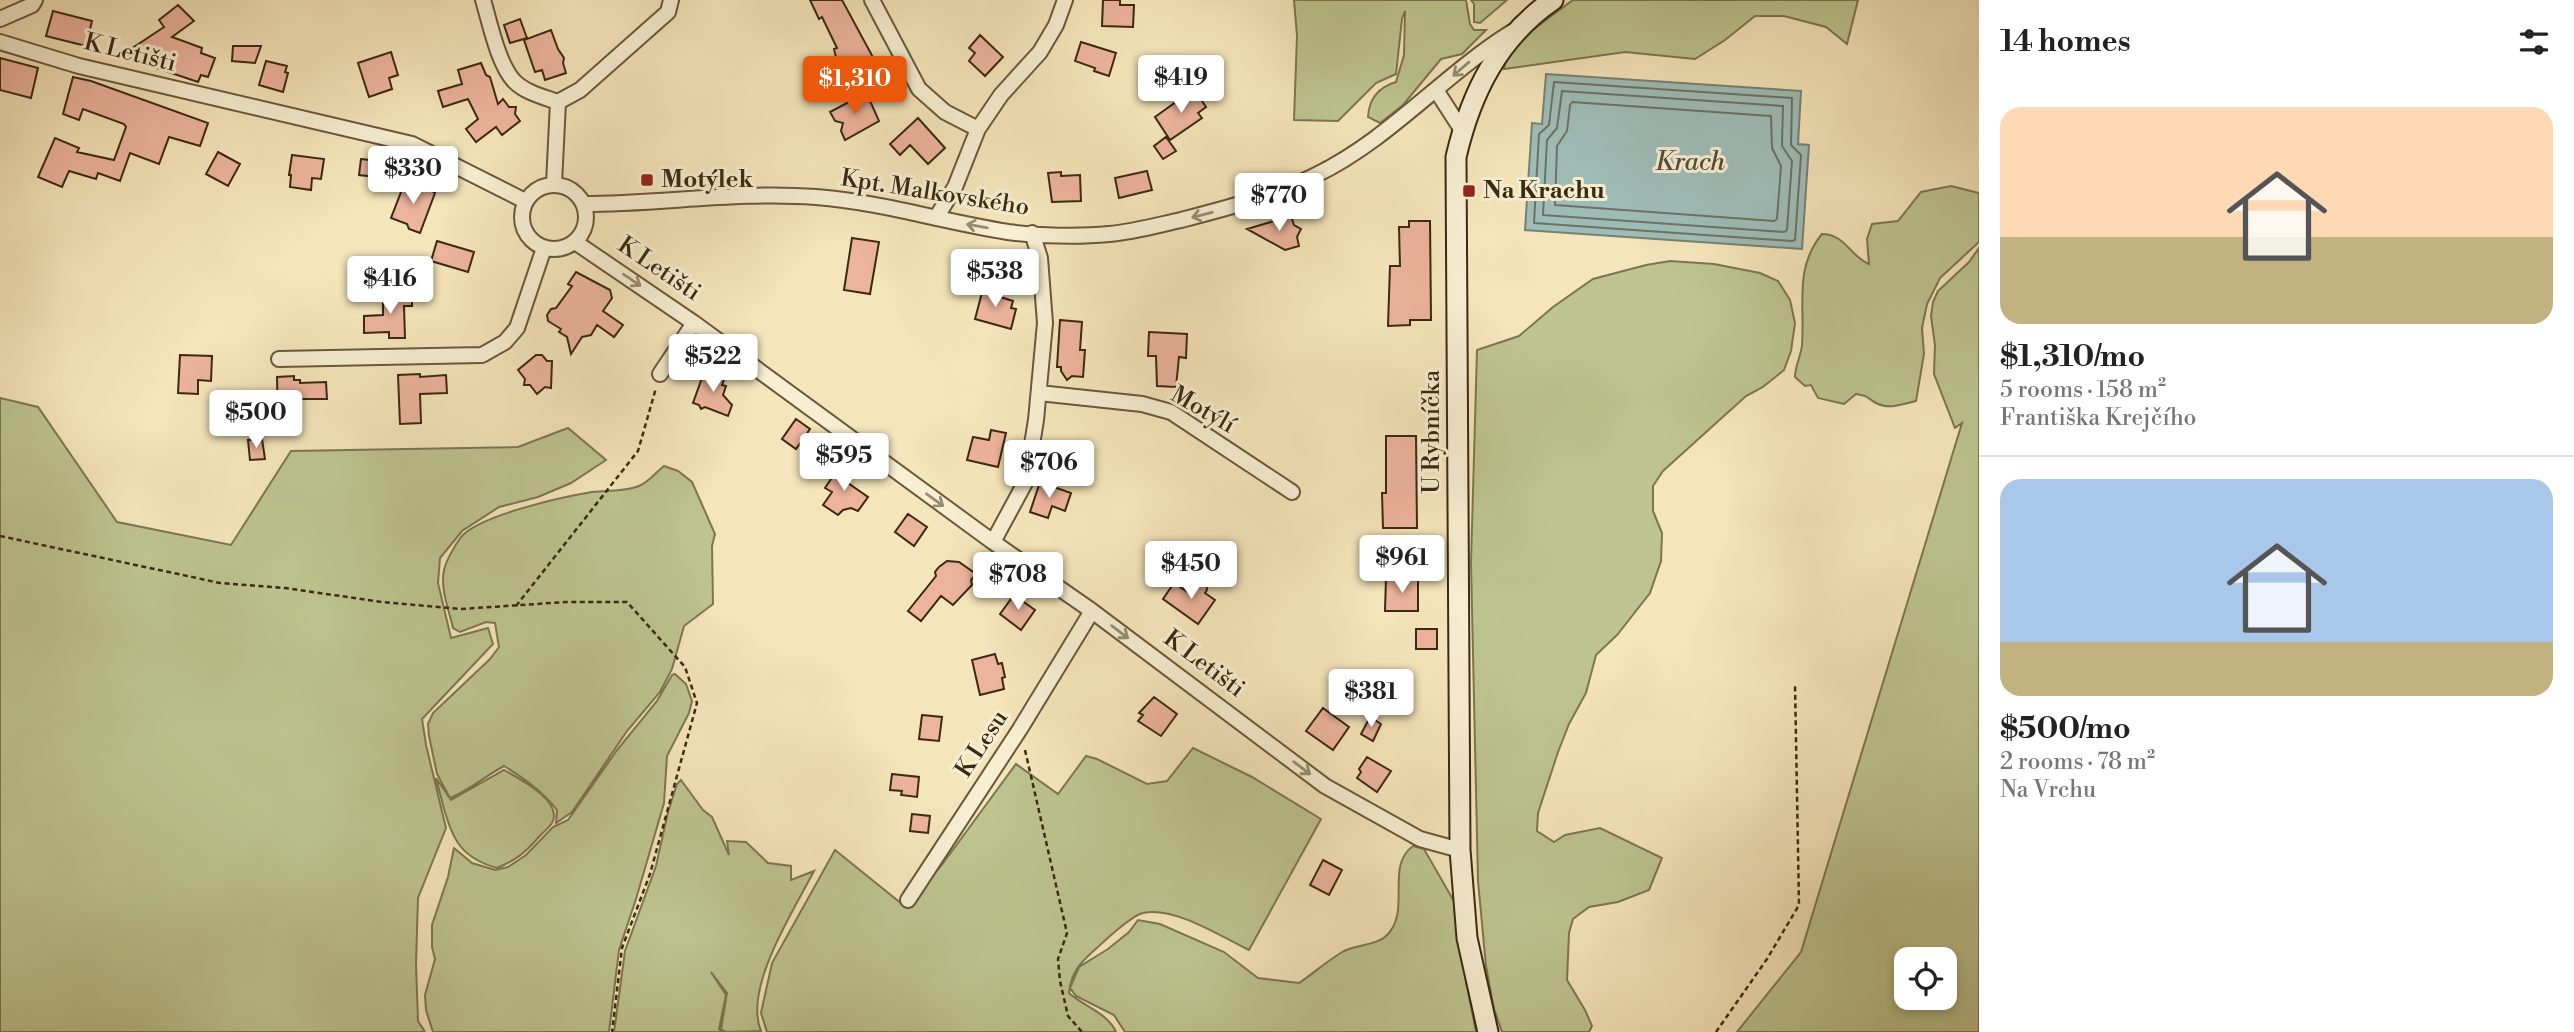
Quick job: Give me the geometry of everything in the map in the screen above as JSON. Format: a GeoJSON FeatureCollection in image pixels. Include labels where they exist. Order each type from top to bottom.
{"type":"FeatureCollection","features":[{"type":"Feature","properties":{"kind":"street"},"geometry":{"type":"LineString","coordinates":[[0,19],[32,5],[35,0]]}},
{"type":"Feature","properties":{"kind":"street"},"geometry":{"type":"LineString","coordinates":[[483,0],[506,70],[516,83],[535,94],[558,102],[580,90],[668,12],[671,0]]}},
{"type":"Feature","properties":{"kind":"street"},"geometry":{"type":"LineString","coordinates":[[872,0],[919,89],[945,112],[978,129]]}},
{"type":"Feature","properties":{"kind":"street"},"geometry":{"type":"LineString","coordinates":[[936,218],[955,187],[978,129],[1001,94],[1040,52],[1056,25],[1065,0]]}},
{"type":"Feature","properties":{"kind":"street","name":"U Rybníčka"},"geometry":{"type":"LineString","coordinates":[[1460,850],[1456,157],[1469,113],[1489,69],[1516,29],[1553,0]]}},
{"type":"Feature","properties":{"kind":"street","name":"Kpt. Malkovského"},"geometry":{"type":"LineString","coordinates":[[584,204],[632,204],[762,195],[801,197],[859,201],[1012,232],[1108,234],[1210,213],[1281,191],[1319,174],[1374,139],[1481,51],[1516,29]]}},
{"type":"Feature","properties":{"kind":"street","name":"K Letišti"},"geometry":{"type":"LineString","coordinates":[[0,42],[92,69],[412,144],[525,201]]}},
{"type":"Feature","properties":{"kind":"street"},"geometry":{"type":"LineString","coordinates":[[1436,90],[1463,132]]}},
{"type":"Feature","properties":{"kind":"street"},"geometry":{"type":"LineString","coordinates":[[554,184],[558,102]]}},
{"type":"Feature","properties":{"kind":"street"},"geometry":{"type":"LineString","coordinates":[[554,184],[572,190],[584,204],[586,224],[575,242],[561,249],[544,248],[528,237],[521,220],[525,201],[537,189],[554,184]]}},
{"type":"Feature","properties":{"kind":"street"},"geometry":{"type":"LineString","coordinates":[[993,542],[1026,481],[1039,393],[1045,323],[1040,258],[1032,233]]}},
{"type":"Feature","properties":{"kind":"street","name":"K Letišti"},"geometry":{"type":"LineString","coordinates":[[575,242],[694,323],[993,542],[1092,611],[1325,786],[1420,839],[1460,850]]}},
{"type":"Feature","properties":{"kind":"street"},"geometry":{"type":"LineString","coordinates":[[279,359],[482,355],[505,342],[517,328],[544,248]]}},
{"type":"Feature","properties":{"kind":"street"},"geometry":{"type":"LineString","coordinates":[[660,374],[694,323]]}},
{"type":"Feature","properties":{"kind":"street","name":"Motýlí"},"geometry":{"type":"LineString","coordinates":[[1039,393],[1142,404],[1171,412],[1292,492]]}},
{"type":"Feature","properties":{"kind":"street","name":"K Lesu"},"geometry":{"type":"LineString","coordinates":[[908,900],[1020,729],[1092,611]]}},
{"type":"Feature","properties":{"kind":"street"},"geometry":{"type":"LineString","coordinates":[[1460,850],[1467,937],[1488,1032]]}},
{"type":"Feature","properties":{"kind":"path"},"geometry":{"type":"LineString","coordinates":[[516,606],[638,451],[660,374]]}},
{"type":"Feature","properties":{"kind":"path"},"geometry":{"type":"LineString","coordinates":[[0,536],[220,583],[382,602],[461,609],[566,602],[627,602],[685,667],[697,703],[650,874],[622,948],[612,1032]]}},
{"type":"Feature","properties":{"kind":"path"},"geometry":{"type":"LineString","coordinates":[[1716,1032],[1767,960],[1798,905],[1795,683]]}},
{"type":"Feature","properties":{"kind":"path"},"geometry":{"type":"LineString","coordinates":[[1020,729],[1066,933],[1058,959],[1060,981],[1068,1016],[1082,1032]]}},
{"type":"Feature","properties":{"kind":"green space"},"geometry":{"type":"Polygon","coordinates":[[[1294,0],[1466,0],[1470,24],[1474,30],[1486,30],[1462,54],[1441,59],[1403,105],[1380,123],[1368,117],[1370,105],[1385,87],[1396,82],[1404,55],[1405,11],[1396,74],[1376,83],[1338,121],[1294,120],[1297,36],[1294,0]]]}},
{"type":"Feature","properties":{"kind":"green space"},"geometry":{"type":"Polygon","coordinates":[[[1471,0],[1507,0],[1480,23],[1474,22],[1474,4],[1471,0]]]}},
{"type":"Feature","properties":{"kind":"green space"},"geometry":{"type":"Polygon","coordinates":[[[1573,0],[1858,0],[1847,44],[1826,27],[1784,16],[1755,16],[1695,59],[1625,52],[1504,69],[1507,59],[1522,40],[1573,0]]]}},
{"type":"Feature","properties":{"kind":"green space"},"geometry":{"type":"Polygon","coordinates":[[[1951,186],[1979,193],[1979,242],[1940,278],[1927,304],[1922,328],[1924,354],[1916,401],[1891,406],[1881,405],[1866,396],[1856,394],[1844,404],[1818,398],[1811,385],[1805,386],[1795,377],[1802,345],[1804,273],[1813,247],[1822,234],[1830,235],[1869,264],[1867,239],[1872,224],[1898,221],[1921,192],[1951,186]]]}},
{"type":"Feature","properties":{"kind":"green space"},"geometry":{"type":"Polygon","coordinates":[[[1979,248],[1979,1032],[1737,1032],[1801,952],[1962,423],[1955,428],[1934,374],[1935,345],[1931,316],[1938,291],[1969,262],[1979,248]]]}},
{"type":"Feature","properties":{"kind":"green space"},"geometry":{"type":"Polygon","coordinates":[[[1670,261],[1714,264],[1760,273],[1778,281],[1790,300],[1795,323],[1791,351],[1784,370],[1763,387],[1746,396],[1663,471],[1653,486],[1653,511],[1662,533],[1661,561],[1650,593],[1617,635],[1596,655],[1586,693],[1569,724],[1538,813],[1537,831],[1554,842],[1565,835],[1600,828],[1662,858],[1649,890],[1618,902],[1589,907],[1573,919],[1569,933],[1567,980],[1592,1026],[1589,1032],[1502,1032],[1494,1009],[1486,966],[1478,881],[1471,563],[1477,350],[1519,336],[1553,307],[1593,279],[1670,261]]]}},
{"type":"Feature","properties":{"kind":"green space"},"geometry":{"type":"Polygon","coordinates":[[[0,398],[38,407],[117,522],[231,545],[291,451],[518,447],[568,428],[606,460],[571,483],[538,497],[499,507],[462,531],[440,558],[438,583],[451,638],[488,628],[493,644],[422,719],[446,828],[418,898],[418,1021],[425,1032],[0,1032],[0,398]]]}},
{"type":"Feature","properties":{"kind":"green space"},"geometry":{"type":"Polygon","coordinates":[[[664,466],[678,471],[692,482],[715,534],[712,546],[713,604],[684,626],[672,669],[660,692],[627,731],[572,812],[556,823],[557,810],[551,803],[533,786],[504,766],[450,798],[437,774],[428,724],[433,713],[490,659],[499,647],[495,623],[486,622],[460,632],[453,628],[443,577],[456,544],[471,529],[503,514],[579,494],[633,488],[646,482],[664,466]]]}},
{"type":"Feature","properties":{"kind":"green space"},"geometry":{"type":"Polygon","coordinates":[[[675,674],[686,684],[692,701],[689,713],[667,756],[664,803],[619,950],[609,1032],[433,1032],[426,1010],[425,995],[435,959],[432,925],[448,877],[454,848],[472,863],[495,870],[508,867],[526,855],[553,827],[568,820],[675,674]]]}},
{"type":"Feature","properties":{"kind":"green space"},"geometry":{"type":"Polygon","coordinates":[[[1193,748],[1252,777],[1321,819],[1249,950],[1197,924],[1169,914],[1143,913],[1133,918],[1083,961],[1070,985],[1069,993],[1101,1015],[1116,1032],[767,1032],[761,1013],[772,963],[835,850],[907,908],[1016,764],[1058,794],[1086,756],[1147,784],[1167,781],[1193,748]]]}},
{"type":"Feature","properties":{"kind":"green space"},"geometry":{"type":"Polygon","coordinates":[[[504,770],[538,791],[552,807],[554,815],[552,823],[528,848],[497,868],[475,859],[460,846],[446,817],[436,778],[451,800],[504,770]]]}},
{"type":"Feature","properties":{"kind":"green space"},"geometry":{"type":"Polygon","coordinates":[[[681,780],[703,810],[712,817],[729,855],[727,841],[746,842],[768,863],[791,866],[791,880],[814,871],[784,927],[765,972],[757,1013],[761,1031],[726,1032],[721,1029],[727,993],[711,972],[726,995],[719,1029],[723,1032],[614,1032],[625,951],[656,866],[668,812],[677,784],[681,780]]]}},
{"type":"Feature","properties":{"kind":"green space"},"geometry":{"type":"Polygon","coordinates":[[[1413,846],[1424,849],[1459,910],[1461,955],[1476,1032],[1125,1032],[1114,1015],[1076,996],[1070,988],[1079,967],[1108,949],[1129,932],[1138,920],[1160,924],[1224,952],[1258,978],[1299,983],[1344,951],[1385,937],[1397,916],[1400,866],[1413,846]]]}},
{"type":"Feature","properties":{"kind":"water","name":"Krach"},"geometry":{"type":"Polygon","coordinates":[[[1546,74],[1801,91],[1798,144],[1809,145],[1802,249],[1525,230],[1532,123],[1542,124],[1546,74]]]}},
{"type":"Feature","properties":{"kind":"building"},"geometry":{"type":"Polygon","coordinates":[[[810,0],[842,0],[875,61],[866,65],[868,68],[848,78],[838,66],[834,49],[837,48],[822,17],[819,19],[810,0]]]}},
{"type":"Feature","properties":{"kind":"building"},"geometry":{"type":"Polygon","coordinates":[[[1103,0],[1120,0],[1120,5],[1134,5],[1133,27],[1102,26],[1103,0]]]}},
{"type":"Feature","properties":{"kind":"building"},"geometry":{"type":"Polygon","coordinates":[[[178,5],[194,21],[172,37],[202,48],[201,53],[215,58],[208,77],[201,75],[198,82],[133,60],[131,49],[164,27],[159,20],[178,5]]]}},
{"type":"Feature","properties":{"kind":"building"},"geometry":{"type":"Polygon","coordinates":[[[53,11],[92,21],[86,46],[46,36],[53,11]]]}},
{"type":"Feature","properties":{"kind":"building"},"geometry":{"type":"Polygon","coordinates":[[[520,19],[527,38],[510,43],[504,25],[520,19]]]}},
{"type":"Feature","properties":{"kind":"building"},"geometry":{"type":"Polygon","coordinates":[[[551,30],[564,58],[566,73],[545,80],[542,70],[535,72],[524,40],[551,30]]]}},
{"type":"Feature","properties":{"kind":"building"},"geometry":{"type":"Polygon","coordinates":[[[980,35],[1003,57],[985,76],[969,61],[975,53],[969,48],[980,35]]]}},
{"type":"Feature","properties":{"kind":"building"},"geometry":{"type":"Polygon","coordinates":[[[1081,42],[1116,53],[1109,76],[1075,61],[1081,42]]]}},
{"type":"Feature","properties":{"kind":"building"},"geometry":{"type":"Polygon","coordinates":[[[233,46],[261,46],[255,63],[232,61],[233,46]]]}},
{"type":"Feature","properties":{"kind":"building"},"geometry":{"type":"Polygon","coordinates":[[[391,52],[398,75],[389,78],[392,89],[369,97],[358,63],[391,52]]]}},
{"type":"Feature","properties":{"kind":"building"},"geometry":{"type":"Polygon","coordinates":[[[0,58],[38,68],[31,98],[0,90],[0,58]]]}},
{"type":"Feature","properties":{"kind":"building"},"geometry":{"type":"Polygon","coordinates":[[[266,61],[287,66],[283,92],[259,85],[266,61]]]}},
{"type":"Feature","properties":{"kind":"building"},"geometry":{"type":"Polygon","coordinates":[[[481,63],[486,75],[490,77],[498,104],[503,99],[509,107],[516,107],[515,114],[520,121],[502,135],[496,127],[476,142],[466,129],[478,119],[468,99],[443,107],[438,91],[462,84],[458,70],[481,63]]]}},
{"type":"Feature","properties":{"kind":"building"},"geometry":{"type":"Polygon","coordinates":[[[73,77],[208,123],[200,146],[169,137],[159,164],[130,153],[120,181],[98,173],[96,179],[69,171],[62,187],[38,177],[55,138],[79,148],[77,152],[114,160],[126,127],[83,109],[79,120],[63,114],[73,77]]]}},
{"type":"Feature","properties":{"kind":"building"},"geometry":{"type":"Polygon","coordinates":[[[1194,89],[1206,107],[1198,113],[1202,118],[1170,140],[1155,117],[1194,89]]]}},
{"type":"Feature","properties":{"kind":"building"},"geometry":{"type":"Polygon","coordinates":[[[864,94],[879,121],[845,140],[841,131],[843,123],[835,121],[830,112],[864,94]]]}},
{"type":"Feature","properties":{"kind":"building"},"geometry":{"type":"Polygon","coordinates":[[[918,118],[945,148],[928,164],[910,145],[900,155],[890,144],[918,118]]]}},
{"type":"Feature","properties":{"kind":"building"},"geometry":{"type":"Polygon","coordinates":[[[1166,137],[1176,151],[1163,159],[1154,146],[1166,137]]]}},
{"type":"Feature","properties":{"kind":"building"},"geometry":{"type":"Polygon","coordinates":[[[218,152],[240,164],[228,186],[206,174],[218,152]]]}},
{"type":"Feature","properties":{"kind":"building"},"geometry":{"type":"Polygon","coordinates":[[[292,155],[324,159],[321,179],[312,178],[311,190],[290,187],[292,155]]]}},
{"type":"Feature","properties":{"kind":"building"},"geometry":{"type":"Polygon","coordinates":[[[361,159],[378,161],[376,177],[359,175],[361,159]]]}},
{"type":"Feature","properties":{"kind":"building"},"geometry":{"type":"Polygon","coordinates":[[[1147,171],[1152,190],[1119,198],[1115,178],[1147,171]]]}},
{"type":"Feature","properties":{"kind":"building"},"geometry":{"type":"Polygon","coordinates":[[[1061,172],[1061,176],[1080,175],[1081,201],[1052,202],[1048,173],[1061,172]]]}},
{"type":"Feature","properties":{"kind":"building"},"geometry":{"type":"Polygon","coordinates":[[[405,182],[426,187],[435,193],[420,233],[391,218],[405,182]]]}},
{"type":"Feature","properties":{"kind":"building"},"geometry":{"type":"Polygon","coordinates":[[[1291,216],[1294,225],[1301,229],[1297,237],[1299,246],[1285,250],[1247,229],[1291,216]]]}},
{"type":"Feature","properties":{"kind":"building"},"geometry":{"type":"Polygon","coordinates":[[[1409,221],[1430,221],[1431,320],[1410,320],[1410,325],[1388,326],[1390,266],[1400,266],[1399,227],[1409,227],[1409,221]]]}},
{"type":"Feature","properties":{"kind":"building"},"geometry":{"type":"Polygon","coordinates":[[[852,238],[879,242],[870,294],[844,290],[852,238]]]}},
{"type":"Feature","properties":{"kind":"building"},"geometry":{"type":"Polygon","coordinates":[[[437,241],[474,252],[468,272],[431,261],[437,241]]]}},
{"type":"Feature","properties":{"kind":"building"},"geometry":{"type":"Polygon","coordinates":[[[576,272],[610,290],[612,298],[603,311],[623,325],[614,337],[597,325],[591,335],[582,337],[571,354],[567,337],[559,332],[561,329],[548,321],[547,315],[551,309],[556,308],[572,286],[568,284],[576,272]]]}},
{"type":"Feature","properties":{"kind":"building"},"geometry":{"type":"Polygon","coordinates":[[[984,285],[999,289],[997,296],[1013,301],[1011,308],[1016,309],[1011,329],[975,319],[984,285]]]}},
{"type":"Feature","properties":{"kind":"building"},"geometry":{"type":"Polygon","coordinates":[[[383,293],[412,293],[412,306],[404,306],[405,338],[389,338],[389,332],[364,333],[364,316],[383,315],[383,293]]]}},
{"type":"Feature","properties":{"kind":"building"},"geometry":{"type":"Polygon","coordinates":[[[1060,320],[1082,322],[1080,350],[1085,350],[1083,377],[1072,376],[1067,380],[1061,367],[1057,367],[1060,320]]]}},
{"type":"Feature","properties":{"kind":"building"},"geometry":{"type":"Polygon","coordinates":[[[1149,332],[1187,334],[1186,358],[1179,357],[1176,387],[1157,386],[1156,356],[1148,356],[1149,332]]]}},
{"type":"Feature","properties":{"kind":"building"},"geometry":{"type":"Polygon","coordinates":[[[180,355],[212,356],[211,381],[198,380],[198,394],[178,393],[180,355]]]}},
{"type":"Feature","properties":{"kind":"building"},"geometry":{"type":"Polygon","coordinates":[[[536,355],[542,355],[547,361],[552,361],[551,388],[545,387],[537,394],[530,385],[524,385],[525,379],[518,370],[536,355]]]}},
{"type":"Feature","properties":{"kind":"building"},"geometry":{"type":"Polygon","coordinates":[[[709,371],[725,377],[723,395],[732,405],[728,416],[705,407],[701,409],[693,403],[702,378],[706,379],[709,371]]]}},
{"type":"Feature","properties":{"kind":"building"},"geometry":{"type":"Polygon","coordinates":[[[420,374],[420,377],[446,375],[447,393],[420,394],[421,423],[400,424],[398,375],[420,374]]]}},
{"type":"Feature","properties":{"kind":"building"},"geometry":{"type":"Polygon","coordinates":[[[294,376],[294,380],[300,380],[300,383],[326,382],[327,399],[300,399],[300,423],[278,424],[277,377],[294,376]]]}},
{"type":"Feature","properties":{"kind":"building"},"geometry":{"type":"Polygon","coordinates":[[[796,419],[810,429],[796,449],[782,439],[796,419]]]}},
{"type":"Feature","properties":{"kind":"building"},"geometry":{"type":"Polygon","coordinates":[[[991,430],[1006,433],[998,467],[967,460],[973,437],[989,440],[991,430]]]}},
{"type":"Feature","properties":{"kind":"building"},"geometry":{"type":"Polygon","coordinates":[[[1386,436],[1416,436],[1417,528],[1383,528],[1382,493],[1386,493],[1386,436]]]}},
{"type":"Feature","properties":{"kind":"building"},"geometry":{"type":"Polygon","coordinates":[[[262,439],[265,459],[250,460],[248,440],[262,439]]]}},
{"type":"Feature","properties":{"kind":"building"},"geometry":{"type":"Polygon","coordinates":[[[841,464],[855,474],[848,483],[868,497],[858,511],[851,508],[838,515],[823,505],[832,492],[825,488],[841,464]]]}},
{"type":"Feature","properties":{"kind":"building"},"geometry":{"type":"Polygon","coordinates":[[[1040,482],[1071,493],[1065,511],[1052,506],[1048,518],[1030,512],[1040,482]]]}},
{"type":"Feature","properties":{"kind":"building"},"geometry":{"type":"Polygon","coordinates":[[[908,514],[927,527],[914,546],[895,532],[908,514]]]}},
{"type":"Feature","properties":{"kind":"building"},"geometry":{"type":"Polygon","coordinates":[[[947,561],[959,562],[976,574],[971,580],[972,585],[953,605],[941,596],[921,621],[908,611],[936,576],[935,572],[947,561]]]}},
{"type":"Feature","properties":{"kind":"building"},"geometry":{"type":"Polygon","coordinates":[[[1386,578],[1418,578],[1418,611],[1385,611],[1386,578]]]}},
{"type":"Feature","properties":{"kind":"building"},"geometry":{"type":"Polygon","coordinates":[[[1206,581],[1205,593],[1215,600],[1198,624],[1163,599],[1174,583],[1189,593],[1196,582],[1206,581]]]}},
{"type":"Feature","properties":{"kind":"building"},"geometry":{"type":"Polygon","coordinates":[[[1014,595],[1035,610],[1021,630],[1000,614],[1014,595]]]}},
{"type":"Feature","properties":{"kind":"building"},"geometry":{"type":"Polygon","coordinates":[[[1416,629],[1437,629],[1437,649],[1416,649],[1416,629]]]}},
{"type":"Feature","properties":{"kind":"building"},"geometry":{"type":"Polygon","coordinates":[[[995,654],[998,664],[1002,663],[1004,689],[980,695],[972,660],[995,654]]]}},
{"type":"Feature","properties":{"kind":"building"},"geometry":{"type":"Polygon","coordinates":[[[1154,697],[1177,714],[1161,736],[1138,721],[1143,715],[1139,713],[1154,697]]]}},
{"type":"Feature","properties":{"kind":"building"},"geometry":{"type":"Polygon","coordinates":[[[1323,708],[1349,727],[1333,750],[1306,731],[1323,708]]]}},
{"type":"Feature","properties":{"kind":"building"},"geometry":{"type":"Polygon","coordinates":[[[922,715],[942,717],[939,741],[919,739],[922,715]]]}},
{"type":"Feature","properties":{"kind":"building"},"geometry":{"type":"Polygon","coordinates":[[[1370,717],[1381,724],[1373,741],[1361,734],[1370,717]]]}},
{"type":"Feature","properties":{"kind":"building"},"geometry":{"type":"Polygon","coordinates":[[[1367,757],[1391,771],[1377,792],[1357,778],[1367,757]]]}},
{"type":"Feature","properties":{"kind":"building"},"geometry":{"type":"Polygon","coordinates":[[[892,774],[919,777],[917,797],[890,790],[892,774]]]}},
{"type":"Feature","properties":{"kind":"building"},"geometry":{"type":"Polygon","coordinates":[[[912,814],[930,816],[928,833],[910,831],[912,814]]]}},
{"type":"Feature","properties":{"kind":"building"},"geometry":{"type":"Polygon","coordinates":[[[1323,860],[1342,870],[1329,895],[1310,885],[1323,860]]]}},
{"type":"Feature","properties":{"kind":"place","name":"Motýlek"},"geometry":{"type":"Point","coordinates":[647,180]}},
{"type":"Feature","properties":{"kind":"place","name":"Na Krachu"},"geometry":{"type":"Point","coordinates":[1469,191]}}]}
